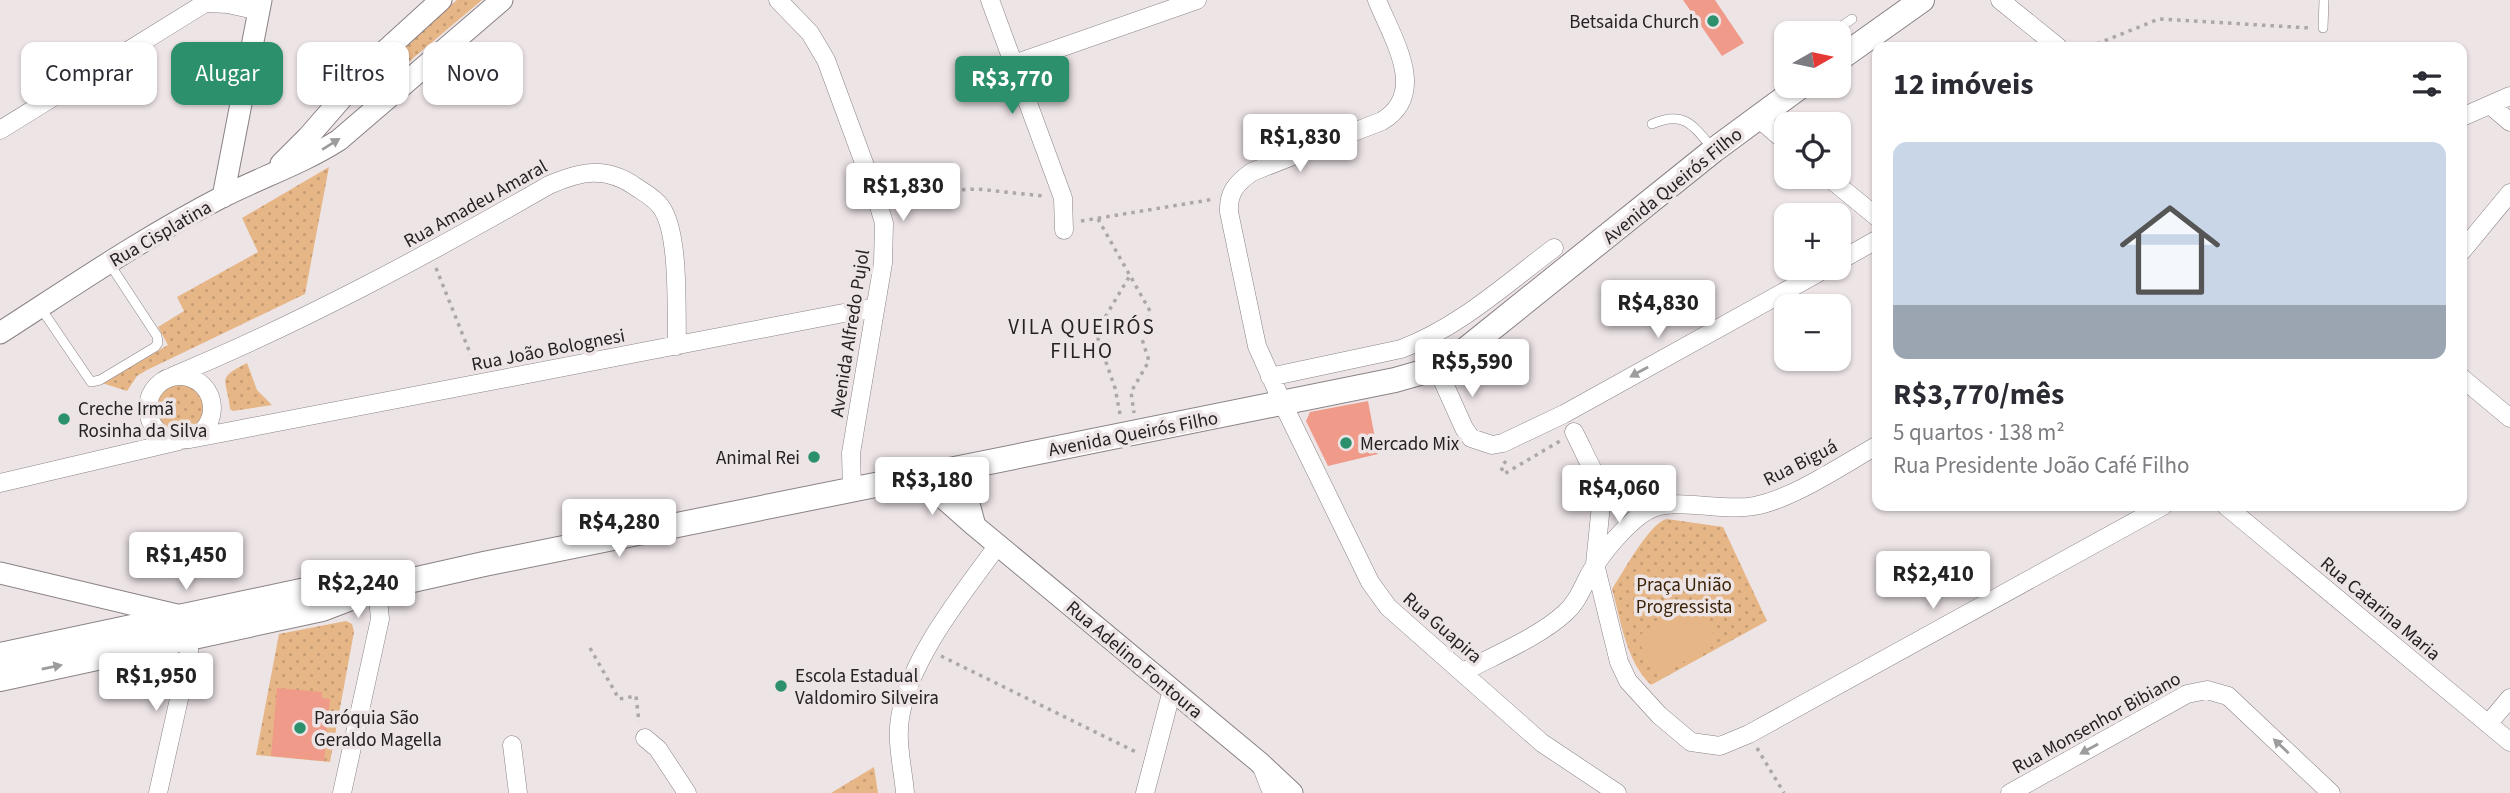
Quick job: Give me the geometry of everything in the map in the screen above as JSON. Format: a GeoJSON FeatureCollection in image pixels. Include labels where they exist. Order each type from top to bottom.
{"type":"FeatureCollection","features":[{"type":"Feature","properties":{"kind":"main road"},"geometry":{"type":"LineString","coordinates":[[1852,50],[1922,0]]}},
{"type":"Feature","properties":{"kind":"main road","name":"Avenida Queirós Filho"},"geometry":{"type":"LineString","coordinates":[[0,679],[120,641],[185,627],[329,585],[377,589],[484,564],[917,475],[1283,404],[1395,380],[1437,368],[1460,354],[1714,150],[1784,98]]}},
{"type":"Feature","properties":{"kind":"main road","name":"Avenida Queirós Filho"},"geometry":{"type":"LineString","coordinates":[[0,655],[120,641]]}},
{"type":"Feature","properties":{"kind":"street"},"geometry":{"type":"LineString","coordinates":[[270,174],[308,137],[375,60],[441,0]]}},
{"type":"Feature","properties":{"kind":"street"},"geometry":{"type":"LineString","coordinates":[[223,197],[339,140],[502,0]]}},
{"type":"Feature","properties":{"kind":"street","name":"Avenida Alfredo Pujol"},"geometry":{"type":"LineString","coordinates":[[778,0],[810,33],[826,60],[879,204],[885,243],[851,453],[852,489]]}},
{"type":"Feature","properties":{"kind":"street"},"geometry":{"type":"LineString","coordinates":[[990,0],[1063,198],[1064,227]]}},
{"type":"Feature","properties":{"kind":"street"},"geometry":{"type":"LineString","coordinates":[[1014,64],[1197,0]]}},
{"type":"Feature","properties":{"kind":"street","name":"Rua Guapira"},"geometry":{"type":"LineString","coordinates":[[1377,0],[1406,74],[1406,88],[1398,108],[1382,121],[1252,173],[1237,184],[1228,200],[1228,212],[1252,330],[1270,377],[1379,596],[1388,607],[1542,743],[1617,793]]}},
{"type":"Feature","properties":{"kind":"street"},"geometry":{"type":"LineString","coordinates":[[2000,0],[2052,42]]}},
{"type":"Feature","properties":{"kind":"street"},"geometry":{"type":"LineString","coordinates":[[0,130],[208,1],[260,5]]}},
{"type":"Feature","properties":{"kind":"street","name":"Rua Cisplatina"},"geometry":{"type":"LineString","coordinates":[[0,333],[109,263],[223,197],[260,5]]}},
{"type":"Feature","properties":{"kind":"street"},"geometry":{"type":"LineString","coordinates":[[2467,115],[2510,96]]}},
{"type":"Feature","properties":{"kind":"street"},"geometry":{"type":"LineString","coordinates":[[2490,105],[2510,122]]}},
{"type":"Feature","properties":{"kind":"street"},"geometry":{"type":"LineString","coordinates":[[1757,117],[1774,132]]}},
{"type":"Feature","properties":{"kind":"street","name":"Rua Amadeu Amaral"},"geometry":{"type":"LineString","coordinates":[[173,376],[220,357],[430,253],[563,179],[593,173],[622,177],[661,207],[671,230],[677,346]]}},
{"type":"Feature","properties":{"kind":"street"},"geometry":{"type":"LineString","coordinates":[[1843,189],[1872,213]]}},
{"type":"Feature","properties":{"kind":"street"},"geometry":{"type":"LineString","coordinates":[[2467,245],[2510,193]]}},
{"type":"Feature","properties":{"kind":"street"},"geometry":{"type":"LineString","coordinates":[[1851,254],[1872,242]]}},
{"type":"Feature","properties":{"kind":"street"},"geometry":{"type":"LineString","coordinates":[[1270,377],[1401,349],[1419,342],[1451,325],[1554,248]]}},
{"type":"Feature","properties":{"kind":"street"},"geometry":{"type":"LineString","coordinates":[[1437,368],[1471,438],[1492,445],[1503,443],[1564,414],[1805,280]]}},
{"type":"Feature","properties":{"kind":"street","name":"Rua João Bolognesi"},"geometry":{"type":"LineString","coordinates":[[0,483],[186,440],[875,307]]}},
{"type":"Feature","properties":{"kind":"street"},"geometry":{"type":"LineString","coordinates":[[207,389],[220,357]]}},
{"type":"Feature","properties":{"kind":"street"},"geometry":{"type":"LineString","coordinates":[[173,376],[192,378],[207,389],[213,407],[212,416],[204,430],[186,440],[174,440],[159,433],[148,412],[150,396],[159,383],[173,376]]}},
{"type":"Feature","properties":{"kind":"street"},"geometry":{"type":"LineString","coordinates":[[2467,383],[2510,418]]}},
{"type":"Feature","properties":{"kind":"street"},"geometry":{"type":"LineString","coordinates":[[212,416],[216,424],[229,432]]}},
{"type":"Feature","properties":{"kind":"street"},"geometry":{"type":"LineString","coordinates":[[132,451],[145,438],[150,420]]}},
{"type":"Feature","properties":{"kind":"street"},"geometry":{"type":"LineString","coordinates":[[1574,432],[1601,484],[1595,564],[1619,662],[1640,697],[1680,735],[1691,742],[1710,746],[1729,744],[1749,734],[2154,511]]}},
{"type":"Feature","properties":{"kind":"street","name":"Rua Biguá"},"geometry":{"type":"LineString","coordinates":[[1601,484],[1619,498],[1653,508],[1741,508],[1771,502],[1872,448]]}},
{"type":"Feature","properties":{"kind":"street"},"geometry":{"type":"LineString","coordinates":[[964,466],[966,493],[975,526]]}},
{"type":"Feature","properties":{"kind":"street","name":"Rua Adelino Fontoura"},"geometry":{"type":"LineString","coordinates":[[917,475],[1293,793]]}},
{"type":"Feature","properties":{"kind":"street"},"geometry":{"type":"LineString","coordinates":[[1463,672],[1541,630],[1566,613],[1581,595],[1595,564],[1633,521],[1653,508]]}},
{"type":"Feature","properties":{"kind":"street","name":"Rua Catarina Maria"},"geometry":{"type":"LineString","coordinates":[[2232,511],[2510,742]]}},
{"type":"Feature","properties":{"kind":"street"},"geometry":{"type":"LineString","coordinates":[[2242,520],[2250,511]]}},
{"type":"Feature","properties":{"kind":"street"},"geometry":{"type":"LineString","coordinates":[[905,793],[899,720],[910,680],[926,649],[998,545]]}},
{"type":"Feature","properties":{"kind":"street"},"geometry":{"type":"LineString","coordinates":[[0,573],[107,597],[185,627],[189,654],[158,793]]}},
{"type":"Feature","properties":{"kind":"street"},"geometry":{"type":"LineString","coordinates":[[342,793],[380,619],[377,589]]}},
{"type":"Feature","properties":{"kind":"street"},"geometry":{"type":"LineString","coordinates":[[107,597],[113,608],[120,641]]}},
{"type":"Feature","properties":{"kind":"street"},"geometry":{"type":"LineString","coordinates":[[1145,793],[1172,690]]}},
{"type":"Feature","properties":{"kind":"street","name":"Rua Monsenhor Bibiano"},"geometry":{"type":"LineString","coordinates":[[2010,793],[2187,694],[2207,690],[2228,696],[2331,793]]}},
{"type":"Feature","properties":{"kind":"street"},"geometry":{"type":"LineString","coordinates":[[2488,723],[2510,698]]}},
{"type":"Feature","properties":{"kind":"street"},"geometry":{"type":"LineString","coordinates":[[645,738],[657,748],[687,793]]}},
{"type":"Feature","properties":{"kind":"street"},"geometry":{"type":"LineString","coordinates":[[512,746],[513,791]]}},
{"type":"Feature","properties":{"kind":"street"},"geometry":{"type":"LineString","coordinates":[[1259,762],[1272,793]]}},
{"type":"Feature","properties":{"kind":"lane"},"geometry":{"type":"LineString","coordinates":[[2323,28],[2324,0]]}},
{"type":"Feature","properties":{"kind":"lane"},"geometry":{"type":"LineString","coordinates":[[1652,124],[1674,118],[1686,120],[1714,150]]}},
{"type":"Feature","properties":{"kind":"lane"},"geometry":{"type":"LineString","coordinates":[[40,307],[89,381],[96,382],[155,348],[158,343],[157,336],[109,263]]}},
{"type":"Feature","properties":{"kind":"path"},"geometry":{"type":"LineString","coordinates":[[2102,42],[2159,19],[2323,28]]}},
{"type":"Feature","properties":{"kind":"path"},"geometry":{"type":"LineString","coordinates":[[879,204],[953,190],[977,189],[1063,198]]}},
{"type":"Feature","properties":{"kind":"path"},"geometry":{"type":"LineString","coordinates":[[1064,227],[1110,215],[1212,198]]}},
{"type":"Feature","properties":{"kind":"path"},"geometry":{"type":"LineString","coordinates":[[1098,219],[1150,311],[1142,340],[1149,361],[1130,392],[1131,434]]}},
{"type":"Feature","properties":{"kind":"path"},"geometry":{"type":"LineString","coordinates":[[430,253],[482,383]]}},
{"type":"Feature","properties":{"kind":"path"},"geometry":{"type":"LineString","coordinates":[[1129,278],[1101,324],[1098,339],[1131,434]]}},
{"type":"Feature","properties":{"kind":"path"},"geometry":{"type":"LineString","coordinates":[[1503,443],[1510,457],[1501,467],[1504,474],[1574,432]]}},
{"type":"Feature","properties":{"kind":"path"},"geometry":{"type":"LineString","coordinates":[[590,648],[619,699],[636,696],[639,723],[645,738]]}},
{"type":"Feature","properties":{"kind":"path"},"geometry":{"type":"LineString","coordinates":[[926,649],[1154,760]]}},
{"type":"Feature","properties":{"kind":"path"},"geometry":{"type":"LineString","coordinates":[[1749,734],[1784,793]]}},
{"type":"Feature","properties":{"kind":"green space"},"geometry":{"type":"Polygon","coordinates":[[[457,0],[482,0],[432,42],[423,42],[423,50],[409,62],[409,43],[457,0]]]}},
{"type":"Feature","properties":{"kind":"green space"},"geometry":{"type":"Polygon","coordinates":[[[329,167],[305,294],[147,370],[137,376],[127,391],[102,383],[168,345],[158,327],[184,311],[177,297],[258,252],[242,218],[329,167]]]}},
{"type":"Feature","properties":{"kind":"green space"},"geometry":{"type":"Polygon","coordinates":[[[247,363],[257,390],[272,405],[233,411],[230,409],[225,381],[230,373],[247,363]]]}},
{"type":"Feature","properties":{"kind":"green space"},"geometry":{"type":"Polygon","coordinates":[[[181,383],[198,391],[206,408],[198,425],[181,433],[164,425],[156,408],[164,391],[181,383]]]}},
{"type":"Feature","properties":{"kind":"green space","name":"Praça União Progressista"},"geometry":{"type":"Polygon","coordinates":[[[1667,519],[1723,527],[1767,621],[1651,685],[1630,653],[1612,589],[1645,539],[1660,522],[1667,519]]]}},
{"type":"Feature","properties":{"kind":"green space"},"geometry":{"type":"Polygon","coordinates":[[[1696,603],[1718,643],[1658,676],[1636,637],[1696,603]]]}},
{"type":"Feature","properties":{"kind":"green space"},"geometry":{"type":"Polygon","coordinates":[[[346,621],[352,624],[354,632],[330,762],[256,755],[279,634],[346,621]]]}},
{"type":"Feature","properties":{"kind":"green space"},"geometry":{"type":"Polygon","coordinates":[[[874,767],[878,793],[831,793],[874,767]]]}},
{"type":"Feature","properties":{"kind":"building","name":"Betsaida Church"},"geometry":{"type":"Polygon","coordinates":[[[1683,0],[1715,0],[1744,43],[1722,56],[1683,0]]]}},
{"type":"Feature","properties":{"kind":"building","name":"Mercado Mix"},"geometry":{"type":"Polygon","coordinates":[[[1368,401],[1378,454],[1328,466],[1306,421],[1310,412],[1368,401]]]}},
{"type":"Feature","properties":{"kind":"building","name":"Paróquia São Geraldo Magella"},"geometry":{"type":"Polygon","coordinates":[[[277,688],[322,692],[322,698],[330,699],[324,761],[271,756],[277,688]]]}},
{"type":"Feature","properties":{"kind":"place","name":"Betsaida Church"},"geometry":{"type":"Point","coordinates":[1713,21]}},
{"type":"Feature","properties":{"kind":"place","name":"Creche Irmã Rosinha da Silva"},"geometry":{"type":"Point","coordinates":[64,419]}},
{"type":"Feature","properties":{"kind":"place","name":"Mercado Mix"},"geometry":{"type":"Point","coordinates":[1346,443]}},
{"type":"Feature","properties":{"kind":"place","name":"Animal Rei"},"geometry":{"type":"Point","coordinates":[814,457]}},
{"type":"Feature","properties":{"kind":"place","name":"Escola Estadual Valdomiro Silveira"},"geometry":{"type":"Point","coordinates":[781,686]}},
{"type":"Feature","properties":{"kind":"place","name":"Paróquia São Geraldo Magella"},"geometry":{"type":"Point","coordinates":[300,728]}},
{"type":"Feature","properties":{"kind":"district","name":"VILA QUEIRÓS FILHO"},"geometry":{"type":"Point","coordinates":[1082,339]}}]}
